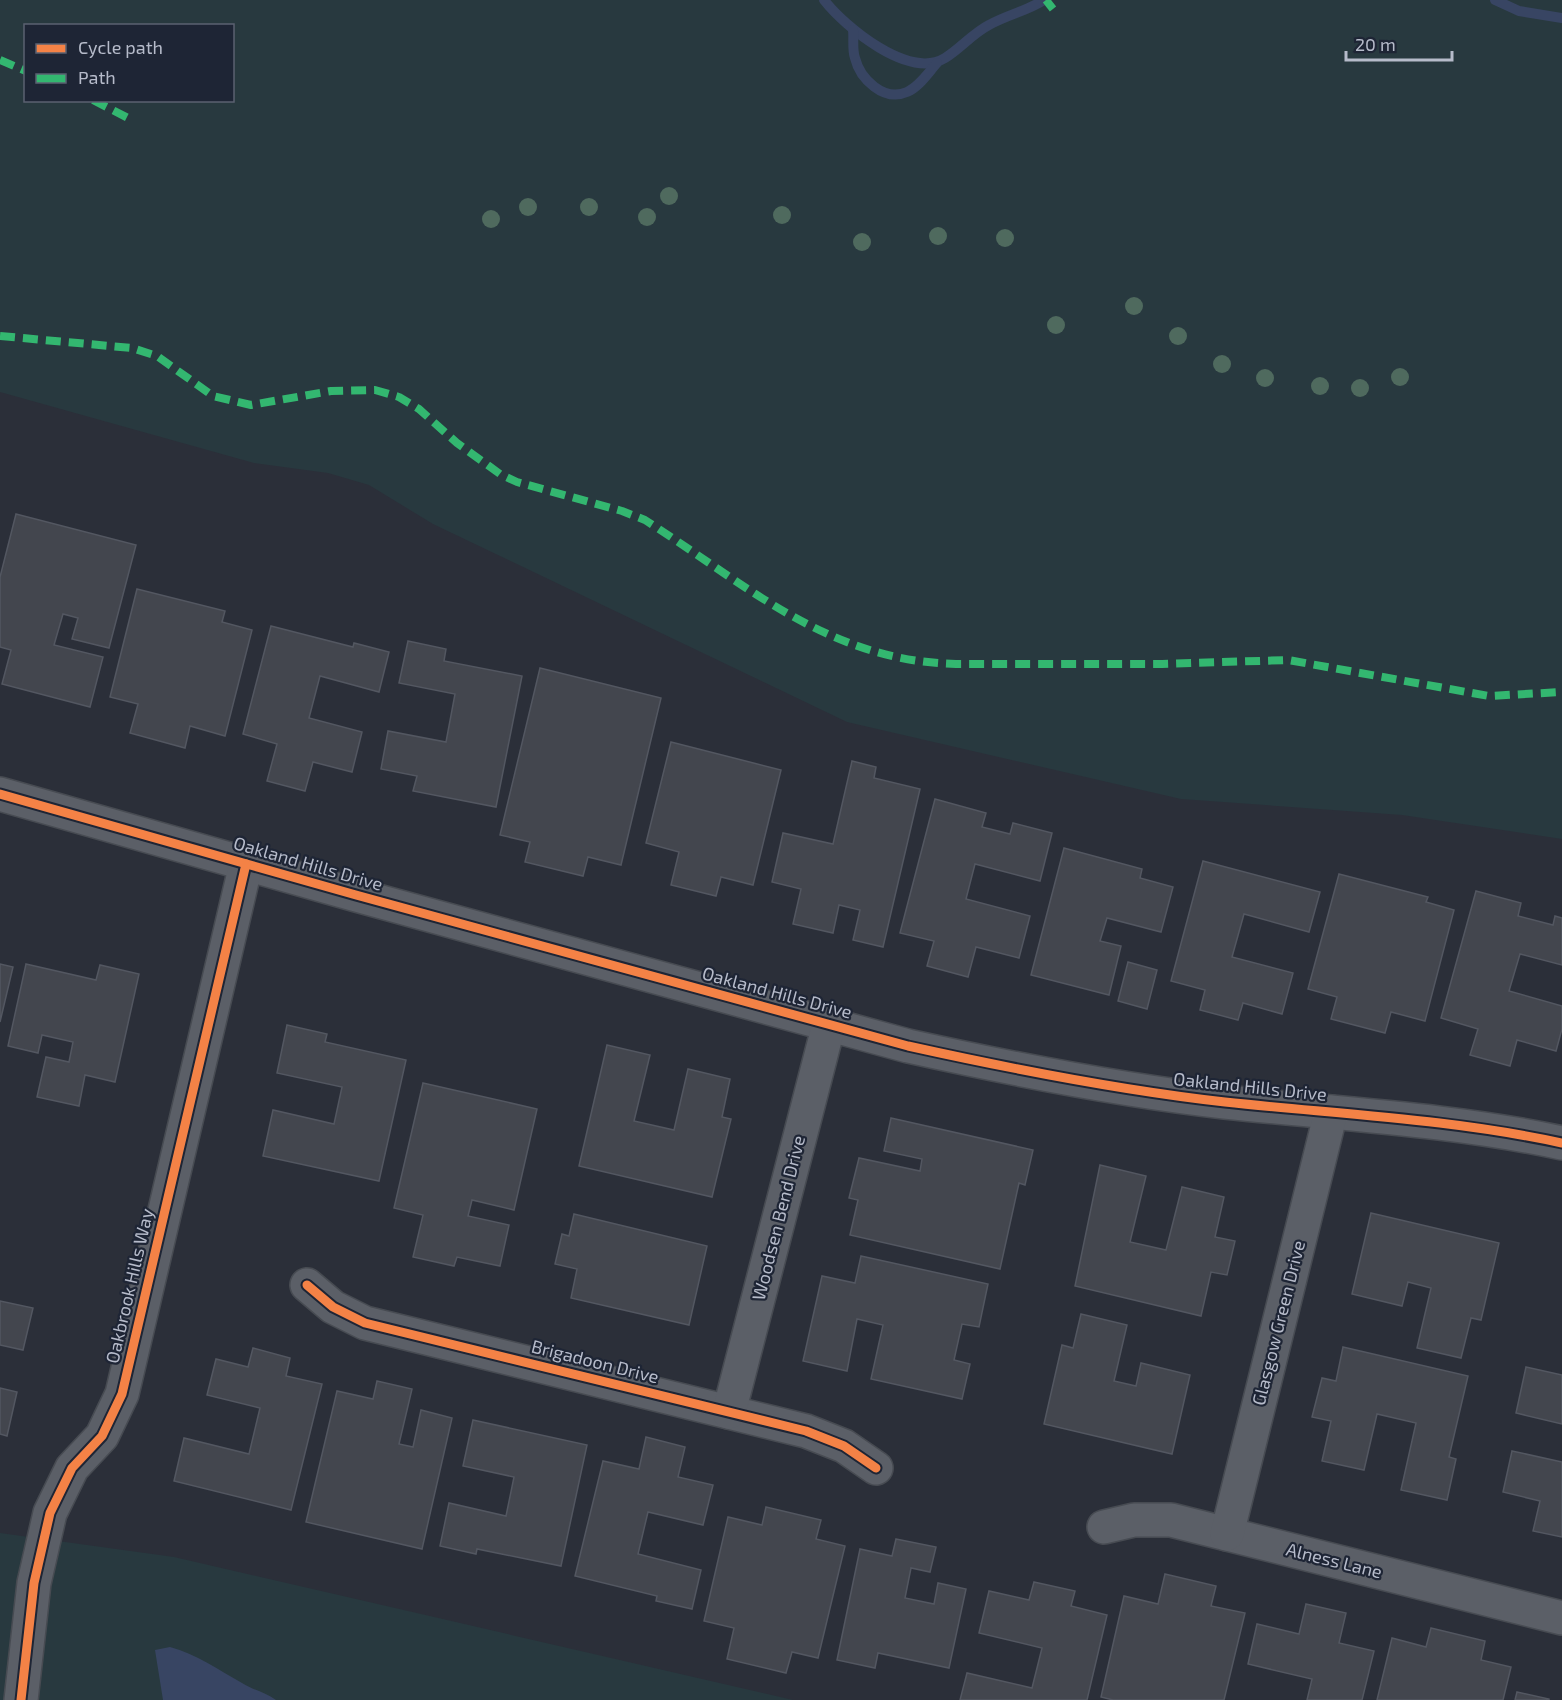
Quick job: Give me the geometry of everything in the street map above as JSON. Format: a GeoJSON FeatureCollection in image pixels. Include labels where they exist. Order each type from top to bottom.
{"type":"FeatureCollection","features":[{"type":"Feature","properties":{"kind":"street","name":"Oakland Hills Drive"},"geometry":{"type":"LineString","coordinates":[[0,794],[908,1046],[1068,1079],[1223,1102],[1511,1132],[1562,1143]]}},
{"type":"Feature","properties":{"kind":"street","name":"Oakbrook Hills Way"},"geometry":{"type":"LineString","coordinates":[[21,1700],[34,1583],[50,1513],[72,1468],[102,1436],[122,1394],[246,864]]}},
{"type":"Feature","properties":{"kind":"street","name":"Woodsen Bend Drive"},"geometry":{"type":"LineString","coordinates":[[729,1412],[829,1024]]}},
{"type":"Feature","properties":{"kind":"street","name":"Glasgow Green Drive"},"geometry":{"type":"LineString","coordinates":[[1227,1534],[1331,1112]]}},
{"type":"Feature","properties":{"kind":"street","name":"Brigadoon Drive"},"geometry":{"type":"LineString","coordinates":[[307,1285],[333,1307],[365,1323],[806,1431],[844,1446],[876,1468]]}},
{"type":"Feature","properties":{"kind":"street","name":"Alness Lane"},"geometry":{"type":"LineString","coordinates":[[1104,1527],[1134,1520],[1171,1520],[1562,1618]]}},
{"type":"Feature","properties":{"kind":"shaded area"},"geometry":{"type":"Polygon","coordinates":[[[0,0],[1562,0],[1562,839],[1402,815],[1181,799],[847,722],[433,524],[369,485],[328,473],[254,463],[0,392],[0,0]]]}},
{"type":"Feature","properties":{"kind":"shaded area"},"geometry":{"type":"Polygon","coordinates":[[[0,1533],[174,1557],[793,1700],[0,1700],[0,1533]]]}},
{"type":"Feature","properties":{"kind":"water"},"geometry":{"type":"Polygon","coordinates":[[[170,1647],[198,1658],[276,1700],[163,1700],[155,1650],[170,1647]]]}},
{"type":"Feature","properties":{"kind":"building"},"geometry":{"type":"Polygon","coordinates":[[[16,514],[136,545],[109,648],[72,639],[78,618],[63,614],[54,645],[103,657],[90,707],[2,684],[11,650],[0,647],[0,577],[16,514]]]}},
{"type":"Feature","properties":{"kind":"building"},"geometry":{"type":"Polygon","coordinates":[[[137,589],[225,611],[222,622],[252,630],[225,736],[190,726],[185,748],[130,733],[138,704],[110,697],[137,589]]]}},
{"type":"Feature","properties":{"kind":"building"},"geometry":{"type":"Polygon","coordinates":[[[271,626],[353,647],[354,643],[389,652],[379,692],[320,676],[309,718],[362,732],[352,772],[313,762],[305,791],[267,781],[277,744],[243,734],[271,626]]]}},
{"type":"Feature","properties":{"kind":"building"},"geometry":{"type":"Polygon","coordinates":[[[408,641],[446,649],[444,661],[522,676],[496,807],[413,791],[417,776],[381,769],[388,731],[446,742],[455,694],[399,683],[408,641]]]}},
{"type":"Feature","properties":{"kind":"building"},"geometry":{"type":"Polygon","coordinates":[[[540,668],[661,698],[621,865],[588,857],[583,876],[525,862],[530,842],[500,835],[540,668]]]}},
{"type":"Feature","properties":{"kind":"building"},"geometry":{"type":"Polygon","coordinates":[[[671,742],[781,770],[753,885],[721,877],[716,896],[671,885],[679,852],[646,843],[671,742]]]}},
{"type":"Feature","properties":{"kind":"building"},"geometry":{"type":"Polygon","coordinates":[[[852,761],[876,767],[874,778],[920,789],[883,947],[853,940],[860,910],[839,905],[833,933],[793,924],[801,889],[772,882],[783,833],[833,844],[852,761]]]}},
{"type":"Feature","properties":{"kind":"building"},"geometry":{"type":"Polygon","coordinates":[[[935,799],[986,813],[982,827],[1010,834],[1013,823],[1052,833],[1040,881],[975,864],[966,899],[1030,916],[1019,958],[976,947],[968,977],[927,966],[934,941],[900,933],[935,799]]]}},
{"type":"Feature","properties":{"kind":"building"},"geometry":{"type":"Polygon","coordinates":[[[1064,848],[1142,869],[1140,878],[1173,887],[1161,932],[1107,918],[1100,941],[1121,946],[1109,995],[1031,975],[1064,848]]]}},
{"type":"Feature","properties":{"kind":"building"},"geometry":{"type":"Polygon","coordinates":[[[1203,861],[1320,892],[1309,932],[1244,914],[1232,957],[1293,973],[1282,1014],[1243,1003],[1238,1020],[1200,1010],[1205,990],[1171,981],[1203,861]]]}},
{"type":"Feature","properties":{"kind":"building"},"geometry":{"type":"Polygon","coordinates":[[[1339,874],[1428,897],[1426,902],[1454,910],[1425,1021],[1391,1012],[1385,1033],[1331,1019],[1337,997],[1308,989],[1339,874]]]}},
{"type":"Feature","properties":{"kind":"building"},"geometry":{"type":"Polygon","coordinates":[[[1476,891],[1521,903],[1518,916],[1553,925],[1555,916],[1562,918],[1562,965],[1520,954],[1509,991],[1562,1006],[1562,1029],[1556,1051],[1517,1040],[1510,1066],[1470,1055],[1478,1029],[1441,1018],[1476,891]]]}},
{"type":"Feature","properties":{"kind":"building"},"geometry":{"type":"Polygon","coordinates":[[[1128,962],[1157,970],[1147,1009],[1118,1001],[1128,962]]]}},
{"type":"Feature","properties":{"kind":"building"},"geometry":{"type":"Polygon","coordinates":[[[0,964],[13,967],[0,1022],[0,964]]]}},
{"type":"Feature","properties":{"kind":"building"},"geometry":{"type":"Polygon","coordinates":[[[26,964],[96,980],[100,965],[139,974],[115,1082],[85,1075],[79,1106],[37,1097],[46,1057],[69,1062],[73,1042],[42,1035],[38,1053],[8,1046],[26,964]]]}},
{"type":"Feature","properties":{"kind":"building"},"geometry":{"type":"Polygon","coordinates":[[[287,1025],[327,1034],[325,1042],[406,1060],[379,1181],[263,1156],[273,1110],[334,1124],[342,1087],[277,1073],[287,1025]]]}},
{"type":"Feature","properties":{"kind":"building"},"geometry":{"type":"Polygon","coordinates":[[[607,1045],[650,1055],[634,1121],[674,1130],[688,1069],[730,1079],[722,1117],[731,1119],[712,1197],[579,1166],[607,1045]]]}},
{"type":"Feature","properties":{"kind":"building"},"geometry":{"type":"Polygon","coordinates":[[[423,1083],[537,1109],[514,1210],[472,1200],[468,1216],[509,1225],[500,1266],[457,1257],[454,1266],[413,1257],[423,1215],[394,1208],[423,1083]]]}},
{"type":"Feature","properties":{"kind":"building"},"geometry":{"type":"Polygon","coordinates":[[[891,1118],[1033,1150],[1025,1185],[1019,1183],[1000,1269],[850,1235],[858,1200],[849,1198],[859,1158],[920,1171],[922,1159],[884,1151],[891,1118]]]}},
{"type":"Feature","properties":{"kind":"building"},"geometry":{"type":"Polygon","coordinates":[[[1100,1165],[1146,1176],[1130,1242],[1166,1250],[1182,1187],[1224,1197],[1215,1237],[1235,1241],[1227,1275],[1211,1272],[1201,1316],[1075,1286],[1100,1165]]]}},
{"type":"Feature","properties":{"kind":"building"},"geometry":{"type":"Polygon","coordinates":[[[1371,1213],[1499,1243],[1481,1320],[1471,1318],[1461,1358],[1417,1348],[1431,1288],[1408,1282],[1402,1306],[1352,1294],[1371,1213]]]}},
{"type":"Feature","properties":{"kind":"building"},"geometry":{"type":"Polygon","coordinates":[[[574,1214],[707,1246],[689,1325],[571,1298],[577,1269],[555,1264],[562,1234],[569,1236],[574,1214]]]}},
{"type":"Feature","properties":{"kind":"building"},"geometry":{"type":"Polygon","coordinates":[[[861,1256],[988,1284],[979,1327],[962,1324],[954,1360],[970,1364],[962,1399],[871,1379],[883,1325],[857,1319],[847,1371],[803,1361],[822,1276],[855,1283],[861,1256]]]}},
{"type":"Feature","properties":{"kind":"building"},"geometry":{"type":"Polygon","coordinates":[[[0,1301],[33,1308],[23,1350],[0,1345],[0,1301]]]}},
{"type":"Feature","properties":{"kind":"building"},"geometry":{"type":"Polygon","coordinates":[[[1081,1314],[1127,1325],[1114,1381],[1136,1386],[1141,1363],[1190,1375],[1172,1454],[1044,1424],[1062,1345],[1073,1348],[1081,1314]]]}},
{"type":"Feature","properties":{"kind":"building"},"geometry":{"type":"Polygon","coordinates":[[[1343,1347],[1468,1376],[1449,1457],[1456,1459],[1447,1500],[1401,1490],[1416,1423],[1377,1414],[1364,1470],[1322,1461],[1331,1421],[1312,1417],[1322,1378],[1336,1381],[1343,1347]]]}},
{"type":"Feature","properties":{"kind":"building"},"geometry":{"type":"Polygon","coordinates":[[[253,1348],[290,1358],[286,1376],[322,1384],[291,1510],[174,1481],[184,1438],[249,1454],[260,1408],[207,1395],[216,1359],[248,1367],[253,1348]]]}},
{"type":"Feature","properties":{"kind":"building"},"geometry":{"type":"Polygon","coordinates":[[[1526,1367],[1562,1375],[1562,1424],[1516,1413],[1526,1367]]]}},
{"type":"Feature","properties":{"kind":"building"},"geometry":{"type":"Polygon","coordinates":[[[377,1381],[412,1389],[399,1444],[413,1447],[421,1410],[452,1418],[422,1549],[306,1522],[337,1391],[373,1399],[377,1381]]]}},
{"type":"Feature","properties":{"kind":"building"},"geometry":{"type":"Polygon","coordinates":[[[0,1388],[17,1392],[7,1436],[0,1434],[0,1388]]]}},
{"type":"Feature","properties":{"kind":"building"},"geometry":{"type":"Polygon","coordinates":[[[473,1420],[587,1445],[561,1566],[477,1549],[476,1554],[440,1546],[449,1503],[506,1516],[514,1477],[463,1466],[473,1420]]]}},
{"type":"Feature","properties":{"kind":"building"},"geometry":{"type":"Polygon","coordinates":[[[646,1437],[685,1447],[678,1477],[713,1485],[703,1525],[648,1512],[638,1554],[701,1570],[692,1609],[656,1601],[657,1596],[575,1576],[603,1461],[639,1469],[646,1437]]]}},
{"type":"Feature","properties":{"kind":"building"},"geometry":{"type":"Polygon","coordinates":[[[1512,1451],[1562,1462],[1562,1537],[1533,1531],[1540,1501],[1503,1492],[1512,1451]]]}},
{"type":"Feature","properties":{"kind":"building"},"geometry":{"type":"Polygon","coordinates":[[[766,1507],[821,1520],[816,1539],[845,1546],[818,1658],[792,1652],[786,1673],[727,1659],[734,1628],[704,1621],[728,1517],[762,1525],[766,1507]]]}},
{"type":"Feature","properties":{"kind":"building"},"geometry":{"type":"Polygon","coordinates":[[[896,1539],[936,1547],[930,1572],[911,1568],[905,1598],[934,1604],[938,1583],[966,1589],[949,1668],[878,1653],[875,1668],[837,1660],[860,1549],[892,1556],[896,1539]]]}},
{"type":"Feature","properties":{"kind":"building"},"geometry":{"type":"Polygon","coordinates":[[[1165,1574],[1216,1586],[1211,1606],[1245,1613],[1224,1700],[1113,1700],[1101,1697],[1124,1596],[1158,1604],[1165,1574]]]}},
{"type":"Feature","properties":{"kind":"building"},"geometry":{"type":"Polygon","coordinates":[[[1034,1582],[1075,1591],[1071,1606],[1107,1615],[1087,1700],[960,1700],[967,1673],[1032,1688],[1042,1648],[979,1633],[989,1591],[1029,1600],[1034,1582]]]}},
{"type":"Feature","properties":{"kind":"building"},"geometry":{"type":"Polygon","coordinates":[[[1306,1604],[1346,1613],[1339,1643],[1374,1651],[1362,1700],[1307,1700],[1312,1679],[1248,1664],[1257,1624],[1299,1634],[1306,1604]]]}},
{"type":"Feature","properties":{"kind":"building"},"geometry":{"type":"Polygon","coordinates":[[[1431,1628],[1485,1641],[1481,1660],[1511,1667],[1503,1700],[1377,1700],[1392,1638],[1426,1647],[1431,1628]]]}},
{"type":"Feature","properties":{"kind":"building"},"geometry":{"type":"Polygon","coordinates":[[[1517,1692],[1549,1699],[1549,1700],[1515,1700],[1517,1692]]]}},
{"type":"Feature","properties":{"kind":"waterway"},"geometry":{"type":"LineString","coordinates":[[824,0],[847,24],[879,47],[914,62],[930,63],[945,58],[989,25],[1044,0]]}},
{"type":"Feature","properties":{"kind":"waterway"},"geometry":{"type":"LineString","coordinates":[[1495,0],[1519,11],[1562,18]]}},
{"type":"Feature","properties":{"kind":"waterway"},"geometry":{"type":"LineString","coordinates":[[853,30],[854,52],[858,66],[868,81],[882,91],[898,94],[911,90],[937,63]]}},
{"type":"Feature","properties":{"kind":"marked path"},"geometry":{"type":"LineString","coordinates":[[1046,0],[1053,9]]}},
{"type":"Feature","properties":{"kind":"marked path"},"geometry":{"type":"LineString","coordinates":[[0,60],[24,70]]}},
{"type":"Feature","properties":{"kind":"marked path"},"geometry":{"type":"LineString","coordinates":[[97,102],[130,119]]}},
{"type":"Feature","properties":{"kind":"marked path"},"geometry":{"type":"LineString","coordinates":[[0,336],[132,348],[157,356],[213,396],[251,405],[331,391],[375,390],[399,397],[419,409],[457,443],[500,474],[517,482],[622,511],[645,520],[791,615],[828,634],[868,649],[910,660],[956,664],[1162,664],[1288,660],[1489,696],[1562,692]]}},
{"type":"Feature","properties":{"kind":"cycle path"},"geometry":{"type":"LineString","coordinates":[[0,794],[356,895],[908,1046],[1026,1071],[1145,1091],[1225,1102],[1478,1128],[1562,1143]]}},
{"type":"Feature","properties":{"kind":"cycle path"},"geometry":{"type":"LineString","coordinates":[[21,1700],[34,1583],[50,1513],[72,1468],[102,1436],[122,1394],[246,864]]}},
{"type":"Feature","properties":{"kind":"cycle path"},"geometry":{"type":"LineString","coordinates":[[307,1285],[333,1307],[365,1323],[806,1431],[844,1446],[876,1468]]}}]}
